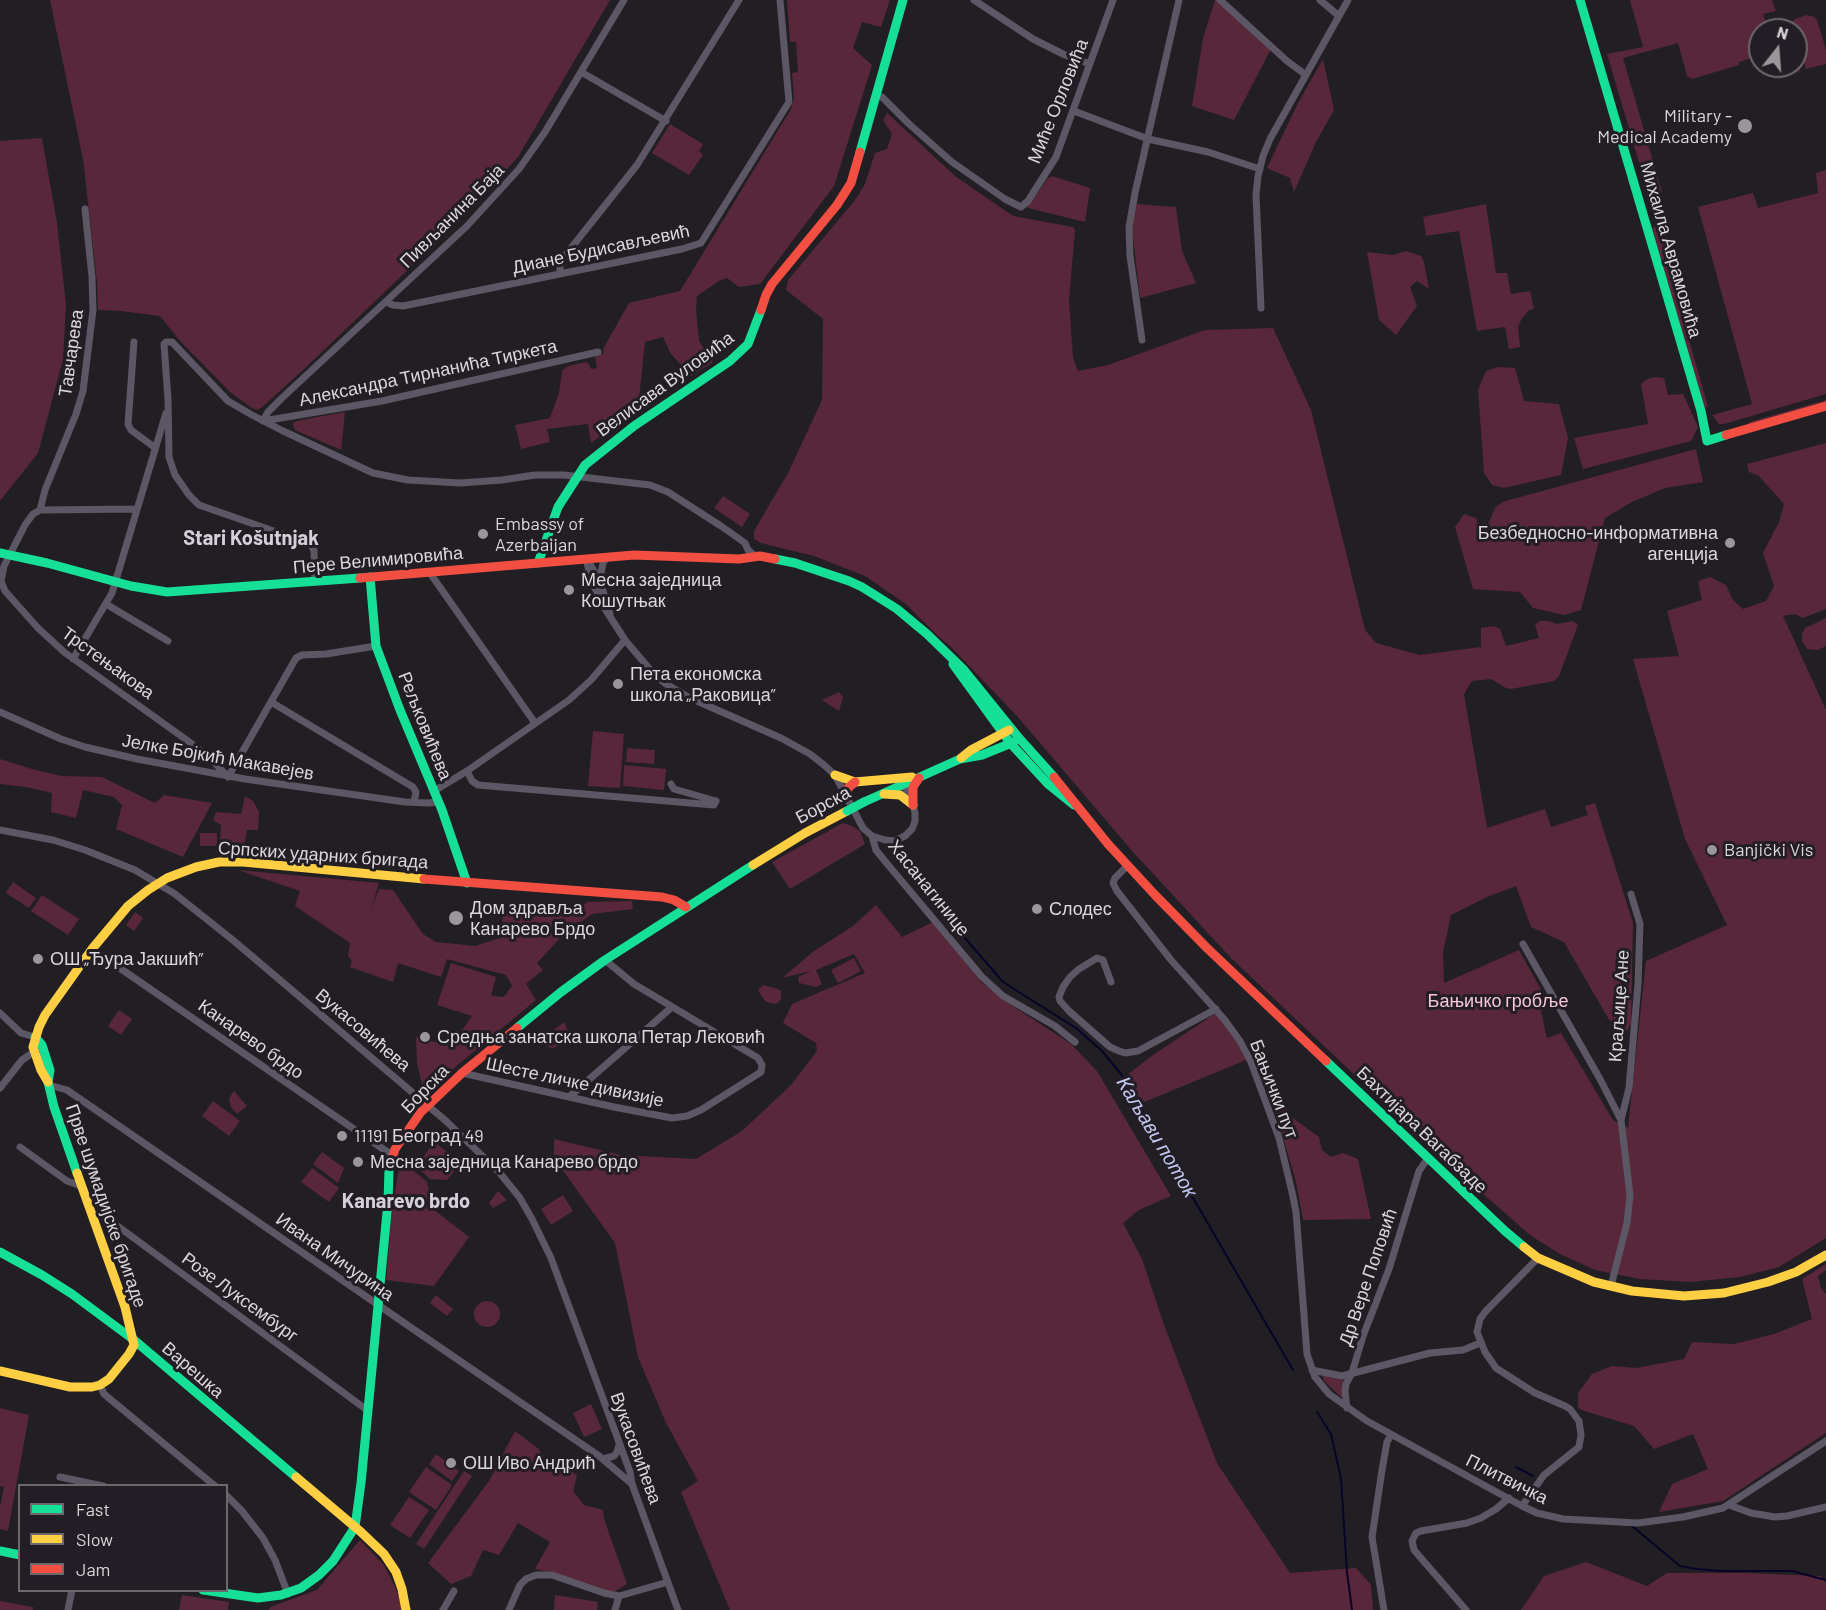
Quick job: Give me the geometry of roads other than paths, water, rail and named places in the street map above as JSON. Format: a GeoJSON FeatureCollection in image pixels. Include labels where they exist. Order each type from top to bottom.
{"type":"FeatureCollection","features":[{"type":"Feature","properties":{"kind":"main road","name":"Велисава Вуловића"},"geometry":{"type":"LineString","coordinates":[[538,562],[558,507],[577,476],[591,459],[654,412],[730,361],[748,344],[772,284],[837,206],[849,187],[903,0]]}},
{"type":"Feature","properties":{"kind":"main road","name":"Михаила Аврамовића"},"geometry":{"type":"LineString","coordinates":[[1580,0],[1693,385],[1707,441],[1826,406]]}},
{"type":"Feature","properties":{"kind":"main road","name":"Пере Велимировића"},"geometry":{"type":"LineString","coordinates":[[5,554],[47,563],[115,583],[167,592],[647,555],[741,559],[755,556],[795,563],[820,570],[862,587],[897,609],[933,639],[964,670],[1008,731]]}},
{"type":"Feature","properties":{"kind":"main road","name":"Рељковићева"},"geometry":{"type":"LineString","coordinates":[[370,577],[376,646],[400,711],[434,791],[467,883]]}},
{"type":"Feature","properties":{"kind":"main road","name":"Бахтијара Вагабзаде"},"geometry":{"type":"LineString","coordinates":[[1008,731],[1020,738],[1066,790],[1076,806],[1127,866],[1207,948],[1505,1231],[1538,1258],[1563,1270],[1611,1286],[1684,1296],[1710,1295],[1744,1289],[1779,1279],[1826,1255]]}},
{"type":"Feature","properties":{"kind":"main road","name":"Бахтијара Вагабзаде"},"geometry":{"type":"LineString","coordinates":[[1008,731],[1011,744],[1048,784],[1076,806]]}},
{"type":"Feature","properties":{"kind":"main road","name":"Борска"},"geometry":{"type":"LineString","coordinates":[[960,759],[971,750],[1008,731]]}},
{"type":"Feature","properties":{"kind":"main road","name":"Борска"},"geometry":{"type":"LineString","coordinates":[[214,1592],[249,1598],[275,1597],[302,1588],[319,1575],[337,1556],[355,1527],[361,1490],[389,1170],[393,1155],[407,1132],[428,1106],[462,1073],[604,960],[797,838],[864,802],[920,776],[960,759],[982,755],[1011,744],[1020,738]]}},
{"type":"Feature","properties":{"kind":"main road"},"geometry":{"type":"LineString","coordinates":[[835,776],[855,782],[920,776]]}},
{"type":"Feature","properties":{"kind":"main road"},"geometry":{"type":"LineString","coordinates":[[913,804],[913,787],[920,776]]}},
{"type":"Feature","properties":{"kind":"main road"},"geometry":{"type":"LineString","coordinates":[[846,797],[848,788],[855,782]]}},
{"type":"Feature","properties":{"kind":"main road"},"geometry":{"type":"LineString","coordinates":[[881,794],[900,795],[913,804]]}},
{"type":"Feature","properties":{"kind":"main road","name":"Српских ударних бригада"},"geometry":{"type":"LineString","coordinates":[[35,1037],[45,1015],[92,949],[128,906],[173,875],[193,867],[226,862],[662,897],[674,900],[686,907]]}},
{"type":"Feature","properties":{"kind":"main road","name":"Прве шумадијске бригаде"},"geometry":{"type":"LineString","coordinates":[[35,1037],[34,1052],[40,1070],[49,1083]]}},
{"type":"Feature","properties":{"kind":"main road","name":"Прве шумадијске бригаде"},"geometry":{"type":"LineString","coordinates":[[35,1037],[42,1045],[50,1070],[49,1083],[54,1107],[125,1307],[134,1340]]}},
{"type":"Feature","properties":{"kind":"main road","name":"Варешка"},"geometry":{"type":"LineString","coordinates":[[0,1252],[58,1285],[110,1321],[355,1527],[378,1548],[391,1564],[402,1589],[406,1610]]}},
{"type":"Feature","properties":{"kind":"main road"},"geometry":{"type":"LineString","coordinates":[[110,1321],[119,1318],[125,1307]]}},
{"type":"Feature","properties":{"kind":"main road"},"geometry":{"type":"LineString","coordinates":[[0,1371],[77,1387],[100,1385],[109,1379],[125,1360],[133,1348],[134,1340]]}},
{"type":"Feature","properties":{"kind":"main road"},"geometry":{"type":"LineString","coordinates":[[0,1551],[18,1555]]}},
{"type":"Feature","properties":{"kind":"street","name":"Пивљанина Баја"},"geometry":{"type":"LineString","coordinates":[[263,421],[268,412],[282,398],[467,226],[519,169],[532,152],[624,0]]}},
{"type":"Feature","properties":{"kind":"street"},"geometry":{"type":"LineString","coordinates":[[560,273],[560,262],[635,169],[740,0]]}},
{"type":"Feature","properties":{"kind":"street","name":"Диане Будисављевић"},"geometry":{"type":"LineString","coordinates":[[386,302],[403,306],[693,247],[704,241],[789,102],[780,0]]}},
{"type":"Feature","properties":{"kind":"street"},"geometry":{"type":"LineString","coordinates":[[974,0],[1033,39],[1090,64]]}},
{"type":"Feature","properties":{"kind":"street","name":"Миће Орловића"},"geometry":{"type":"LineString","coordinates":[[876,95],[882,97],[952,162],[1005,199],[1021,207],[1028,201],[1052,165],[1074,111],[1113,0]]}},
{"type":"Feature","properties":{"kind":"street"},"geometry":{"type":"LineString","coordinates":[[1142,340],[1128,232],[1179,0]]}},
{"type":"Feature","properties":{"kind":"street"},"geometry":{"type":"LineString","coordinates":[[1220,0],[1287,61],[1306,75]]}},
{"type":"Feature","properties":{"kind":"street"},"geometry":{"type":"LineString","coordinates":[[1320,0],[1339,16]]}},
{"type":"Feature","properties":{"kind":"street"},"geometry":{"type":"LineString","coordinates":[[1261,308],[1256,207],[1260,168],[1270,139],[1348,0]]}},
{"type":"Feature","properties":{"kind":"street"},"geometry":{"type":"LineString","coordinates":[[581,72],[666,121]]}},
{"type":"Feature","properties":{"kind":"street"},"geometry":{"type":"LineString","coordinates":[[1074,111],[1148,139],[1215,154],[1260,168]]}},
{"type":"Feature","properties":{"kind":"street","name":"Тавчарева"},"geometry":{"type":"LineString","coordinates":[[5,554],[33,514],[40,510],[45,490],[81,400],[85,384],[93,310],[85,209]]}},
{"type":"Feature","properties":{"kind":"street"},"geometry":{"type":"LineString","coordinates":[[134,342],[128,424],[131,430],[154,447]]}},
{"type":"Feature","properties":{"kind":"street"},"geometry":{"type":"LineString","coordinates":[[315,582],[314,551],[309,543],[200,505],[189,495],[175,475],[170,463],[165,342],[172,342],[224,397],[263,421],[362,468],[393,478],[460,483],[535,475],[577,476],[618,483],[641,484],[668,492],[742,540],[755,556]]}},
{"type":"Feature","properties":{"kind":"street","name":"Александра Тирнанића Тиркета"},"geometry":{"type":"LineString","coordinates":[[263,421],[382,401],[598,352]]}},
{"type":"Feature","properties":{"kind":"street"},"geometry":{"type":"LineString","coordinates":[[73,658],[106,604],[115,583],[168,406]]}},
{"type":"Feature","properties":{"kind":"street"},"geometry":{"type":"LineString","coordinates":[[40,510],[136,509]]}},
{"type":"Feature","properties":{"kind":"street","name":"Трстењакова"},"geometry":{"type":"LineString","coordinates":[[5,554],[1,581],[3,589],[46,636],[210,758],[228,777]]}},
{"type":"Feature","properties":{"kind":"street"},"geometry":{"type":"LineString","coordinates":[[600,581],[603,563],[607,557]]}},
{"type":"Feature","properties":{"kind":"street","name":"Хасанагинице"},"geometry":{"type":"LineString","coordinates":[[586,559],[600,581],[610,615]]}},
{"type":"Feature","properties":{"kind":"street","name":"Хасанагинице"},"geometry":{"type":"LineString","coordinates":[[586,559],[600,601],[625,640],[644,664],[670,687],[690,698],[810,754],[835,776],[864,828],[872,836],[878,853],[992,987],[1011,1002],[1055,1026],[1076,1042]]}},
{"type":"Feature","properties":{"kind":"street"},"geometry":{"type":"LineString","coordinates":[[430,573],[535,723]]}},
{"type":"Feature","properties":{"kind":"street"},"geometry":{"type":"LineString","coordinates":[[106,604],[168,641]]}},
{"type":"Feature","properties":{"kind":"street"},"geometry":{"type":"LineString","coordinates":[[434,791],[467,771],[569,700],[584,688],[625,640]]}},
{"type":"Feature","properties":{"kind":"street"},"geometry":{"type":"LineString","coordinates":[[228,777],[298,656],[376,646]]}},
{"type":"Feature","properties":{"kind":"street"},"geometry":{"type":"LineString","coordinates":[[271,702],[413,787],[416,792],[414,802]]}},
{"type":"Feature","properties":{"kind":"street","name":"Јелке Бојкић Макавејев"},"geometry":{"type":"LineString","coordinates":[[0,712],[44,733],[78,745],[126,757],[228,777],[428,804],[438,802]]}},
{"type":"Feature","properties":{"kind":"street"},"geometry":{"type":"LineString","coordinates":[[467,771],[472,781],[478,785],[714,806],[716,801],[674,789],[671,784]]}},
{"type":"Feature","properties":{"kind":"street"},"geometry":{"type":"LineString","coordinates":[[878,853],[905,836],[914,825],[916,816],[913,804],[903,784]]}},
{"type":"Feature","properties":{"kind":"street","name":"Вукасовићева"},"geometry":{"type":"LineString","coordinates":[[0,830],[45,838],[85,850],[135,870],[188,904],[465,1137],[499,1172],[520,1198],[551,1258],[678,1610]]}},
{"type":"Feature","properties":{"kind":"street"},"geometry":{"type":"LineString","coordinates":[[872,836],[894,841]]}},
{"type":"Feature","properties":{"kind":"street","name":"Бањички пут"},"geometry":{"type":"LineString","coordinates":[[1127,866],[1114,878],[1113,883],[1117,891],[1171,960],[1216,1010],[1240,1041],[1251,1062],[1278,1138],[1296,1212],[1305,1344],[1312,1370]]}},
{"type":"Feature","properties":{"kind":"street","name":"Краљице Ане"},"geometry":{"type":"LineString","coordinates":[[1621,1120],[1629,1088],[1638,984],[1640,924],[1631,894]]}},
{"type":"Feature","properties":{"kind":"street"},"geometry":{"type":"LineString","coordinates":[[1523,944],[1621,1120],[1630,1195],[1627,1223],[1611,1286]]}},
{"type":"Feature","properties":{"kind":"street","name":"Канарево брдо"},"geometry":{"type":"LineString","coordinates":[[92,949],[393,1155]]}},
{"type":"Feature","properties":{"kind":"street"},"geometry":{"type":"LineString","coordinates":[[1111,982],[1103,960],[1097,958],[1070,977],[1059,997],[1063,1005],[1075,1017],[1110,1047],[1125,1053],[1138,1051],[1216,1010]]}},
{"type":"Feature","properties":{"kind":"street","name":"Шесте личке дивизије"},"geometry":{"type":"LineString","coordinates":[[462,1073],[672,1118],[682,1117],[710,1106],[761,1072],[762,1065],[758,1058],[626,978],[604,960]]}},
{"type":"Feature","properties":{"kind":"street"},"geometry":{"type":"LineString","coordinates":[[569,1097],[672,1007]]}},
{"type":"Feature","properties":{"kind":"street"},"geometry":{"type":"LineString","coordinates":[[0,1013],[21,1033],[35,1037]]}},
{"type":"Feature","properties":{"kind":"street"},"geometry":{"type":"LineString","coordinates":[[0,1088],[22,1060],[34,1052]]}},
{"type":"Feature","properties":{"kind":"street","name":"Ивана Мичурина"},"geometry":{"type":"LineString","coordinates":[[49,1083],[68,1090],[603,1459],[632,1484]]}},
{"type":"Feature","properties":{"kind":"street"},"geometry":{"type":"LineString","coordinates":[[20,1147],[67,1181],[81,1186]]}},
{"type":"Feature","properties":{"kind":"street","name":"Др Вере Поповић"},"geometry":{"type":"LineString","coordinates":[[1347,1408],[1345,1387],[1397,1244],[1419,1171],[1428,1158]]}},
{"type":"Feature","properties":{"kind":"street","name":"Розе Луксембург"},"geometry":{"type":"LineString","coordinates":[[92,1215],[104,1216],[367,1410]]}},
{"type":"Feature","properties":{"kind":"street"},"geometry":{"type":"LineString","coordinates":[[1522,1506],[1544,1475],[1579,1448],[1581,1432],[1579,1421],[1570,1409],[1534,1393],[1496,1368],[1479,1342],[1477,1332],[1480,1319],[1538,1258]]}},
{"type":"Feature","properties":{"kind":"street"},"geometry":{"type":"LineString","coordinates":[[1312,1370],[1336,1375],[1352,1373],[1430,1353],[1463,1350],[1479,1342]]}},
{"type":"Feature","properties":{"kind":"street","name":"Плитвичка"},"geometry":{"type":"LineString","coordinates":[[1312,1370],[1320,1384],[1347,1408],[1391,1435],[1538,1513],[1563,1519],[1638,1523],[1683,1517],[1729,1505]]}},
{"type":"Feature","properties":{"kind":"street"},"geometry":{"type":"LineString","coordinates":[[100,1385],[104,1394],[214,1484]]}},
{"type":"Feature","properties":{"kind":"street"},"geometry":{"type":"LineString","coordinates":[[1384,1610],[1372,1537],[1387,1443],[1391,1435]]}},
{"type":"Feature","properties":{"kind":"street"},"geometry":{"type":"LineString","coordinates":[[603,1459],[614,1456],[618,1452],[619,1442]]}},
{"type":"Feature","properties":{"kind":"street"},"geometry":{"type":"LineString","coordinates":[[1729,1505],[1826,1442]]}},
{"type":"Feature","properties":{"kind":"street"},"geometry":{"type":"LineString","coordinates":[[60,1478],[96,1484]]}},
{"type":"Feature","properties":{"kind":"street"},"geometry":{"type":"LineString","coordinates":[[228,1497],[263,1538],[275,1560],[288,1594]]}},
{"type":"Feature","properties":{"kind":"street"},"geometry":{"type":"LineString","coordinates":[[1467,1610],[1414,1550],[1413,1541],[1416,1533],[1481,1518],[1509,1498]]}},
{"type":"Feature","properties":{"kind":"street"},"geometry":{"type":"LineString","coordinates":[[228,1506],[235,1503]]}},
{"type":"Feature","properties":{"kind":"street"},"geometry":{"type":"LineString","coordinates":[[1729,1505],[1751,1513],[1775,1517],[1826,1507]]}},
{"type":"Feature","properties":{"kind":"street"},"geometry":{"type":"LineString","coordinates":[[509,1610],[520,1585],[526,1579],[536,1575],[552,1575],[619,1596],[668,1582]]}},
{"type":"Feature","properties":{"kind":"street"},"geometry":{"type":"LineString","coordinates":[[443,1610],[454,1591]]}},
{"type":"Feature","properties":{"kind":"street"},"geometry":{"type":"LineString","coordinates":[[68,1610],[72,1592]]}},
{"type":"Feature","properties":{"kind":"street"},"geometry":{"type":"LineString","coordinates":[[615,1610],[619,1596]]}},
{"type":"Feature","properties":{"kind":"waterway","name":"Каљави поток"},"geometry":{"type":"LineString","coordinates":[[902,865],[1003,982],[1076,1028],[1102,1051],[1121,1074],[1293,1370]]}},
{"type":"Feature","properties":{"kind":"waterway"},"geometry":{"type":"LineString","coordinates":[[1317,1412],[1331,1434],[1341,1479],[1347,1572],[1352,1610]]}},
{"type":"Feature","properties":{"kind":"waterway"},"geometry":{"type":"LineString","coordinates":[[1516,1467],[1533,1476]]}},
{"type":"Feature","properties":{"kind":"waterway","name":"Каљави поток"},"geometry":{"type":"LineString","coordinates":[[1632,1526],[1680,1566],[1722,1571],[1792,1571],[1826,1580]]}},
{"type":"Feature","properties":{"kind":"place","name":"Military - Medical Academy"},"geometry":{"type":"Point","coordinates":[1745,126]}},
{"type":"Feature","properties":{"kind":"place","name":"Embassy of Azerbaijan"},"geometry":{"type":"Point","coordinates":[483,534]}},
{"type":"Feature","properties":{"kind":"place","name":"Безбедносно-информативна агенција"},"geometry":{"type":"Point","coordinates":[1730,543]}},
{"type":"Feature","properties":{"kind":"place","name":"Месна заједница Кошутњак"},"geometry":{"type":"Point","coordinates":[569,590]}},
{"type":"Feature","properties":{"kind":"place","name":"Пета економска школа „Раковица”"},"geometry":{"type":"Point","coordinates":[618,684]}},
{"type":"Feature","properties":{"kind":"place","name":"Banjički Vis"},"geometry":{"type":"Point","coordinates":[1712,850]}},
{"type":"Feature","properties":{"kind":"place","name":"Слодес"},"geometry":{"type":"Point","coordinates":[1037,909]}},
{"type":"Feature","properties":{"kind":"place","name":"Дом здравља Канарево Брдо"},"geometry":{"type":"Point","coordinates":[456,918]}},
{"type":"Feature","properties":{"kind":"place","name":"ОШ „Ђура Јакшић”"},"geometry":{"type":"Point","coordinates":[38,959]}},
{"type":"Feature","properties":{"kind":"place","name":"Средња занатска школа Петар Лековић"},"geometry":{"type":"Point","coordinates":[425,1037]}},
{"type":"Feature","properties":{"kind":"place","name":"11191 Београд 49"},"geometry":{"type":"Point","coordinates":[342,1136]}},
{"type":"Feature","properties":{"kind":"place","name":"Месна заједница Канарево брдо"},"geometry":{"type":"Point","coordinates":[358,1162]}},
{"type":"Feature","properties":{"kind":"place","name":"ОШ Иво Андрић"},"geometry":{"type":"Point","coordinates":[451,1463]}},
{"type":"Feature","properties":{"kind":"district","name":"Stari Košutnjak"},"geometry":{"type":"Point","coordinates":[251,538]}},
{"type":"Feature","properties":{"kind":"district","name":"Kanarevo brdo"},"geometry":{"type":"Point","coordinates":[406,1201]}},
{"type":"Feature","properties":{"kind":"park label","name":"Бањичко гробље"},"geometry":{"type":"Point","coordinates":[1498,1001]}}]}
